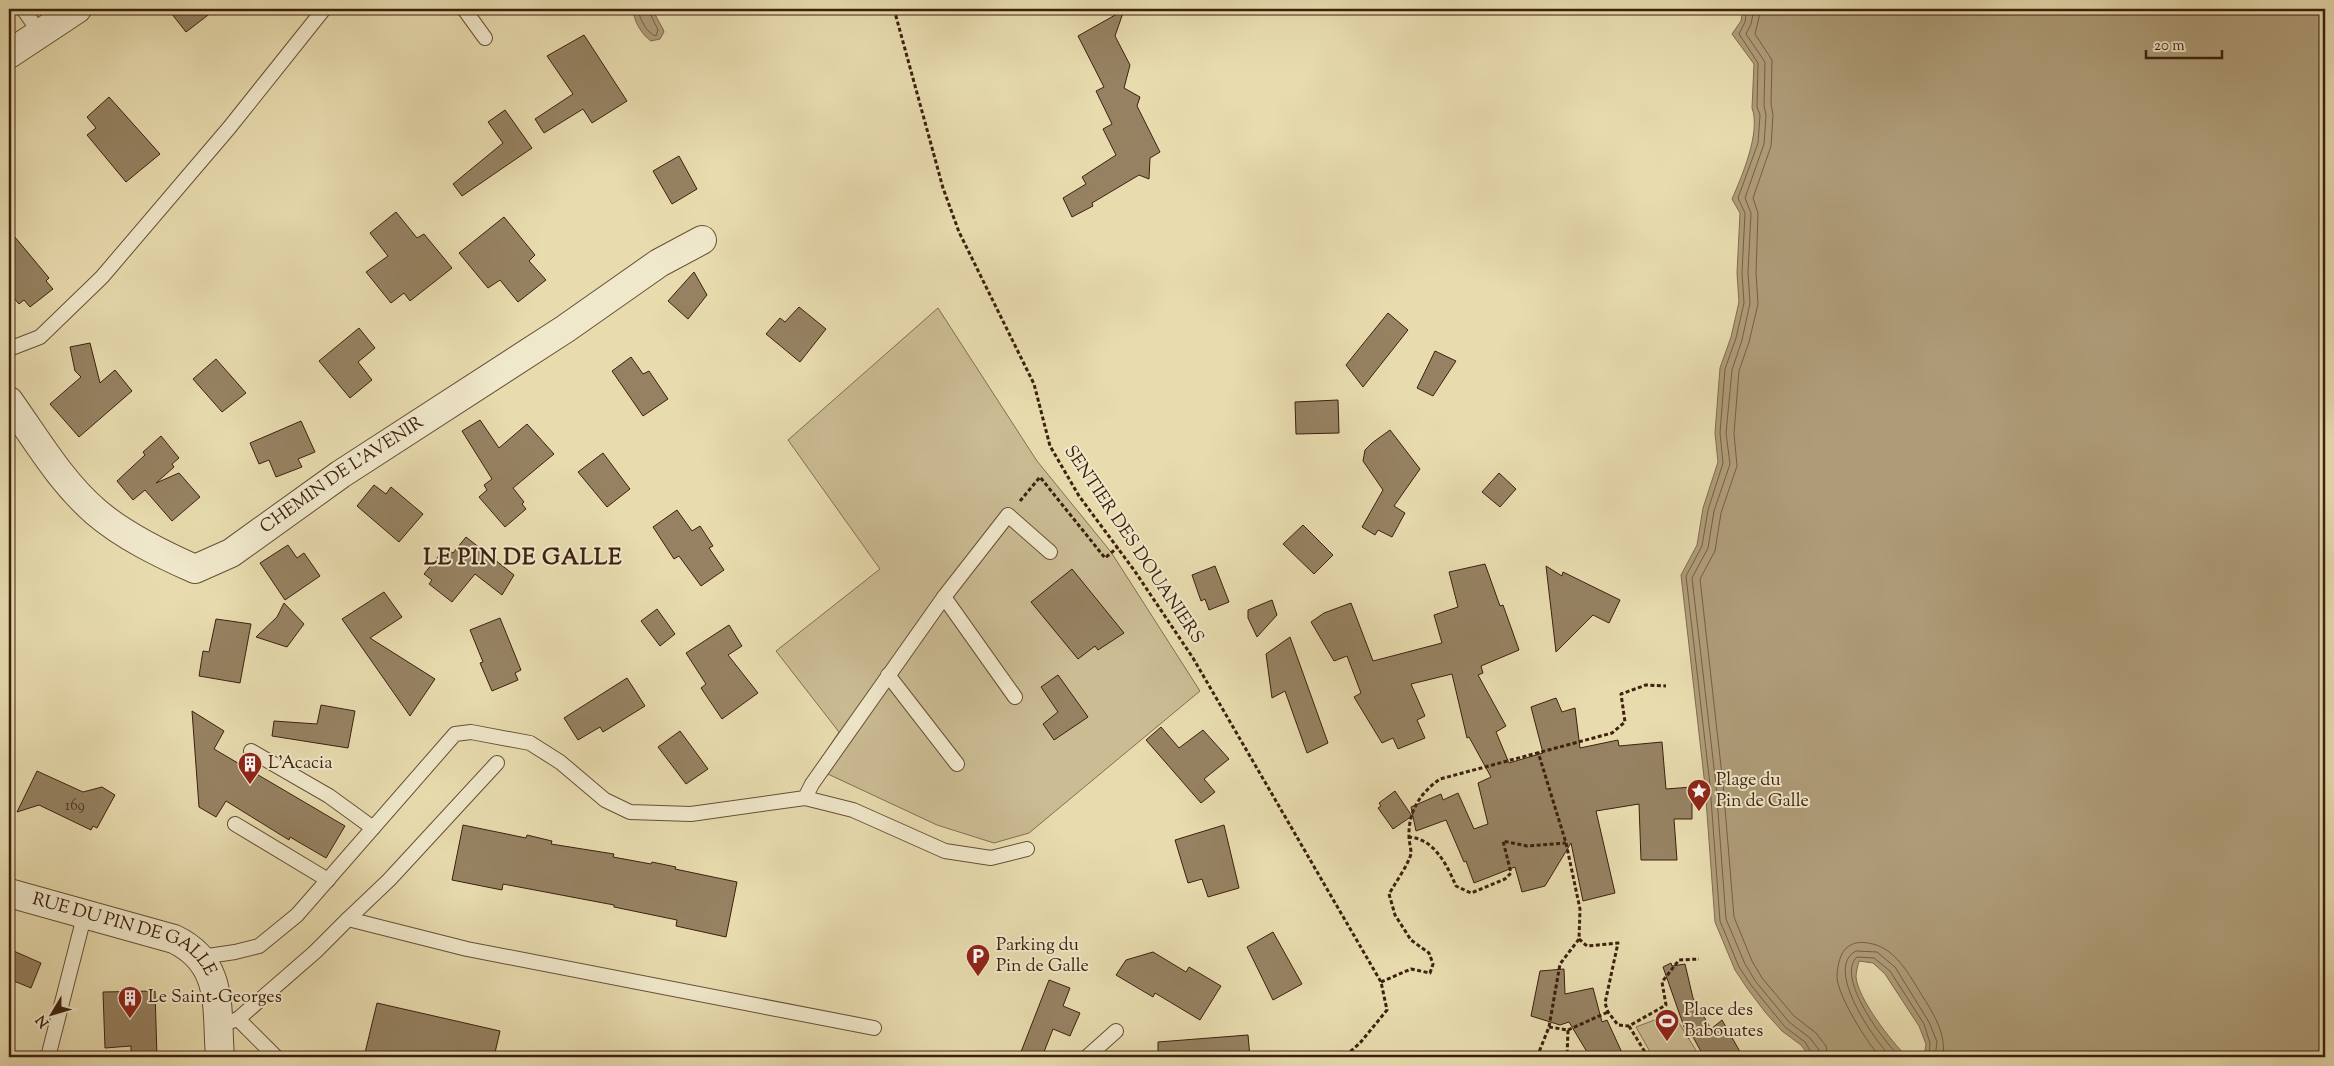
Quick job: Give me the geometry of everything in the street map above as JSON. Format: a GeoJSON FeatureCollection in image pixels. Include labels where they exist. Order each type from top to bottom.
{"type":"FeatureCollection","features":[{"type":"Feature","properties":{"kind":"street"},"geometry":{"type":"LineString","coordinates":[[9,54],[77,9]]}},
{"type":"Feature","properties":{"kind":"street","name":"CHEMIN DE L'AVENIR"},"geometry":{"type":"LineString","coordinates":[[9,401],[63,477],[96,512],[155,551],[195,569],[231,553],[341,474],[565,329],[659,263],[702,240]]}},
{"type":"Feature","properties":{"kind":"street","name":"RUE DU PIN DE GALLE"},"geometry":{"type":"LineString","coordinates":[[9,893],[174,939],[188,946],[201,957],[210,971],[214,990],[228,1022],[220,1057]]}},
{"type":"Feature","properties":{"kind":"lane"},"geometry":{"type":"LineString","coordinates":[[23,9],[40,33]]}},
{"type":"Feature","properties":{"kind":"lane"},"geometry":{"type":"LineString","coordinates":[[9,349],[40,337],[102,276],[229,128],[324,9]]}},
{"type":"Feature","properties":{"kind":"lane"},"geometry":{"type":"LineString","coordinates":[[464,9],[486,38]]}},
{"type":"Feature","properties":{"kind":"lane"},"geometry":{"type":"LineString","coordinates":[[805,798],[812,784],[944,597],[1008,515],[1050,552]]}},
{"type":"Feature","properties":{"kind":"lane"},"geometry":{"type":"LineString","coordinates":[[944,597],[1015,697]]}},
{"type":"Feature","properties":{"kind":"lane"},"geometry":{"type":"LineString","coordinates":[[888,676],[957,764]]}},
{"type":"Feature","properties":{"kind":"lane"},"geometry":{"type":"LineString","coordinates":[[201,957],[259,946],[297,915],[454,734],[471,732],[530,743],[560,762],[605,800],[630,812],[691,814],[805,798],[853,810],[945,851],[991,858],[1027,849]]}},
{"type":"Feature","properties":{"kind":"lane"},"geometry":{"type":"LineString","coordinates":[[252,750],[329,796],[373,828]]}},
{"type":"Feature","properties":{"kind":"lane"},"geometry":{"type":"LineString","coordinates":[[276,1057],[228,1022],[315,952],[389,880],[497,763]]}},
{"type":"Feature","properties":{"kind":"lane"},"geometry":{"type":"LineString","coordinates":[[235,824],[328,880]]}},
{"type":"Feature","properties":{"kind":"lane"},"geometry":{"type":"LineString","coordinates":[[48,1057],[85,913]]}},
{"type":"Feature","properties":{"kind":"lane"},"geometry":{"type":"LineString","coordinates":[[348,919],[466,949],[874,1028]]}},
{"type":"Feature","properties":{"kind":"lane"},"geometry":{"type":"LineString","coordinates":[[1087,1057],[1116,1031]]}},
{"type":"Feature","properties":{"kind":"path","name":"SENTIER DES DOUANIERS"},"geometry":{"type":"LineString","coordinates":[[894,9],[943,188],[959,232],[1034,384],[1050,446],[1079,496],[1118,547],[1193,658],[1381,982],[1387,1010],[1360,1043],[1344,1057]]}},
{"type":"Feature","properties":{"kind":"path"},"geometry":{"type":"LineString","coordinates":[[1008,515],[1040,477],[1105,558],[1118,547]]}},
{"type":"Feature","properties":{"kind":"path"},"geometry":{"type":"LineString","coordinates":[[1381,982],[1411,969],[1430,973],[1433,964],[1429,953],[1412,940],[1395,915],[1389,894],[1411,854],[1408,837],[1410,817],[1417,801],[1430,786],[1440,779],[1612,733],[1625,722],[1621,694],[1646,685],[1666,686]]}},
{"type":"Feature","properties":{"kind":"path"},"geometry":{"type":"LineString","coordinates":[[1537,1057],[1549,1027],[1556,993],[1557,971],[1579,939],[1580,908],[1566,843],[1538,752]]}},
{"type":"Feature","properties":{"kind":"path"},"geometry":{"type":"LineString","coordinates":[[1408,837],[1419,838],[1428,843],[1448,869],[1456,886],[1471,893],[1505,879],[1512,873],[1504,841],[1528,846],[1566,843]]}},
{"type":"Feature","properties":{"kind":"path"},"geometry":{"type":"LineString","coordinates":[[1579,939],[1587,946],[1618,943],[1606,1003],[1608,1012],[1618,1025],[1629,1026],[1666,1005],[1662,982],[1679,960],[1699,959]]}},
{"type":"Feature","properties":{"kind":"path"},"geometry":{"type":"LineString","coordinates":[[1549,1027],[1568,1030],[1608,1012]]}},
{"type":"Feature","properties":{"kind":"path"},"geometry":{"type":"LineString","coordinates":[[1629,1026],[1648,1057]]}},
{"type":"Feature","properties":{"kind":"path"},"geometry":{"type":"LineString","coordinates":[[1567,1057],[1568,1030]]}},
{"type":"Feature","properties":{"kind":"shaded area"},"geometry":{"type":"Polygon","coordinates":[[[938,308],[1037,461],[1111,552],[1200,691],[1029,833],[994,843],[937,825],[815,768],[839,732],[776,651],[880,569],[788,440],[938,308]]]}},
{"type":"Feature","properties":{"kind":"shaded area","name":"Place des Babouates"},"geometry":{"type":"Polygon","coordinates":[[[1673,1013],[1700,1057],[1653,1057],[1636,1027],[1673,1013]]]}},
{"type":"Feature","properties":{"kind":"water"},"geometry":{"type":"Polygon","coordinates":[[[633,9],[652,9],[664,32],[660,39],[651,41],[644,35],[636,22],[633,9]]]}},
{"type":"Feature","properties":{"kind":"water"},"geometry":{"type":"Polygon","coordinates":[[[1743,9],[2325,9],[2325,1057],[1924,1057],[1926,1044],[1919,1026],[1885,974],[1873,963],[1859,961],[1856,977],[1863,997],[1884,1030],[1907,1057],[1810,1057],[1801,1045],[1782,1031],[1765,1012],[1735,970],[1715,922],[1705,786],[1681,575],[1697,545],[1703,508],[1718,462],[1715,433],[1720,368],[1731,337],[1739,302],[1737,273],[1740,213],[1732,199],[1749,154],[1754,129],[1752,108],[1754,64],[1732,34],[1741,21],[1743,9]]]}},
{"type":"Feature","properties":{"kind":"building"},"geometry":{"type":"Polygon","coordinates":[[[168,9],[216,9],[186,32],[168,9]]]}},
{"type":"Feature","properties":{"kind":"building"},"geometry":{"type":"Polygon","coordinates":[[[1124,10],[1115,36],[1130,65],[1124,88],[1140,97],[1137,106],[1160,152],[1150,158],[1149,179],[1139,175],[1092,203],[1093,206],[1072,217],[1063,198],[1086,184],[1082,177],[1116,155],[1103,129],[1112,124],[1096,91],[1104,87],[1078,36],[1124,10]]]}},
{"type":"Feature","properties":{"kind":"building"},"geometry":{"type":"Polygon","coordinates":[[[584,35],[627,101],[592,123],[583,109],[544,133],[535,119],[573,94],[547,56],[584,35]]]}},
{"type":"Feature","properties":{"kind":"building"},"geometry":{"type":"Polygon","coordinates":[[[109,97],[160,154],[126,182],[87,135],[96,128],[87,117],[109,97]]]}},
{"type":"Feature","properties":{"kind":"building"},"geometry":{"type":"Polygon","coordinates":[[[505,110],[532,148],[462,196],[453,184],[503,143],[488,122],[505,110]]]}},
{"type":"Feature","properties":{"kind":"building"},"geometry":{"type":"Polygon","coordinates":[[[679,156],[697,189],[672,204],[653,171],[679,156]]]}},
{"type":"Feature","properties":{"kind":"building"},"geometry":{"type":"Polygon","coordinates":[[[396,212],[417,238],[424,234],[452,268],[410,301],[404,293],[391,303],[366,272],[388,256],[370,233],[396,212]]]}},
{"type":"Feature","properties":{"kind":"building"},"geometry":{"type":"Polygon","coordinates":[[[504,217],[535,255],[529,261],[546,280],[518,302],[500,280],[488,288],[459,253],[504,217]]]}},
{"type":"Feature","properties":{"kind":"building"},"geometry":{"type":"Polygon","coordinates":[[[9,230],[49,278],[46,281],[53,289],[30,307],[24,300],[19,304],[9,292],[9,230]]]}},
{"type":"Feature","properties":{"kind":"building"},"geometry":{"type":"Polygon","coordinates":[[[694,272],[707,295],[688,319],[668,301],[694,272]]]}},
{"type":"Feature","properties":{"kind":"building"},"geometry":{"type":"Polygon","coordinates":[[[799,307],[826,329],[800,362],[766,334],[780,318],[785,322],[799,307]]]}},
{"type":"Feature","properties":{"kind":"building"},"geometry":{"type":"Polygon","coordinates":[[[1388,313],[1408,330],[1363,387],[1346,365],[1388,313]]]}},
{"type":"Feature","properties":{"kind":"building"},"geometry":{"type":"Polygon","coordinates":[[[359,328],[375,348],[358,362],[372,380],[350,398],[319,361],[359,328]]]}},
{"type":"Feature","properties":{"kind":"building"},"geometry":{"type":"Polygon","coordinates":[[[90,343],[100,383],[115,370],[132,391],[79,437],[50,404],[81,377],[75,371],[70,347],[90,343]]]}},
{"type":"Feature","properties":{"kind":"building"},"geometry":{"type":"Polygon","coordinates":[[[1435,351],[1456,361],[1433,396],[1417,388],[1435,351]]]}},
{"type":"Feature","properties":{"kind":"building"},"geometry":{"type":"Polygon","coordinates":[[[631,357],[643,374],[649,371],[668,399],[643,416],[612,371],[631,357]]]}},
{"type":"Feature","properties":{"kind":"building"},"geometry":{"type":"Polygon","coordinates":[[[216,359],[246,393],[222,412],[193,379],[216,359]]]}},
{"type":"Feature","properties":{"kind":"building"},"geometry":{"type":"Polygon","coordinates":[[[1338,400],[1339,433],[1296,434],[1295,402],[1338,400]]]}},
{"type":"Feature","properties":{"kind":"building"},"geometry":{"type":"Polygon","coordinates":[[[480,420],[499,448],[527,424],[554,454],[513,488],[524,502],[522,504],[526,509],[505,527],[479,497],[487,490],[484,485],[492,479],[462,431],[480,420]]]}},
{"type":"Feature","properties":{"kind":"building"},"geometry":{"type":"Polygon","coordinates":[[[301,421],[315,452],[298,459],[302,467],[276,477],[269,460],[259,464],[250,443],[301,421]]]}},
{"type":"Feature","properties":{"kind":"building"},"geometry":{"type":"Polygon","coordinates":[[[1390,430],[1420,469],[1394,506],[1405,513],[1392,537],[1378,530],[1375,535],[1362,527],[1383,490],[1363,461],[1365,450],[1390,430]]]}},
{"type":"Feature","properties":{"kind":"building"},"geometry":{"type":"Polygon","coordinates":[[[161,436],[179,458],[172,464],[174,467],[156,483],[179,473],[200,497],[172,521],[145,490],[133,500],[117,481],[145,455],[143,452],[161,436]]]}},
{"type":"Feature","properties":{"kind":"building"},"geometry":{"type":"Polygon","coordinates":[[[603,453],[630,489],[607,507],[578,472],[603,453]]]}},
{"type":"Feature","properties":{"kind":"building"},"geometry":{"type":"Polygon","coordinates":[[[1499,473],[1516,489],[1500,507],[1482,492],[1499,473]]]}},
{"type":"Feature","properties":{"kind":"building"},"geometry":{"type":"Polygon","coordinates":[[[374,485],[386,494],[391,487],[423,514],[399,542],[357,506],[374,485]]]}},
{"type":"Feature","properties":{"kind":"building"},"geometry":{"type":"Polygon","coordinates":[[[677,510],[692,531],[700,526],[713,546],[709,548],[724,570],[701,586],[679,556],[674,559],[653,527],[677,510]]]}},
{"type":"Feature","properties":{"kind":"building"},"geometry":{"type":"Polygon","coordinates":[[[1303,525],[1333,555],[1314,574],[1283,544],[1303,525]]]}},
{"type":"Feature","properties":{"kind":"building"},"geometry":{"type":"Polygon","coordinates":[[[466,537],[514,575],[502,595],[475,574],[452,602],[429,584],[432,580],[424,574],[445,548],[453,553],[466,537]]]}},
{"type":"Feature","properties":{"kind":"building"},"geometry":{"type":"Polygon","coordinates":[[[288,545],[297,558],[304,553],[320,576],[285,600],[260,563],[288,545]]]}},
{"type":"Feature","properties":{"kind":"building"},"geometry":{"type":"Polygon","coordinates":[[[1485,564],[1500,606],[1503,605],[1519,650],[1481,666],[1483,673],[1478,675],[1506,726],[1496,732],[1509,763],[1543,753],[1531,707],[1556,698],[1562,712],[1575,708],[1580,748],[1618,740],[1619,746],[1662,742],[1666,789],[1692,787],[1692,819],[1674,819],[1677,860],[1641,860],[1639,804],[1596,811],[1615,893],[1583,901],[1571,843],[1545,886],[1522,892],[1515,867],[1474,883],[1466,861],[1464,862],[1446,820],[1416,831],[1411,807],[1441,794],[1443,800],[1458,793],[1474,829],[1488,824],[1478,783],[1491,777],[1469,737],[1467,738],[1452,674],[1411,684],[1425,716],[1417,720],[1425,738],[1398,749],[1393,738],[1382,743],[1354,697],[1361,693],[1347,656],[1334,661],[1311,622],[1324,613],[1351,603],[1373,661],[1442,643],[1434,615],[1458,607],[1449,572],[1485,564]]]}},
{"type":"Feature","properties":{"kind":"building"},"geometry":{"type":"Polygon","coordinates":[[[1215,566],[1229,602],[1209,610],[1205,599],[1201,601],[1192,575],[1215,566]]]}},
{"type":"Feature","properties":{"kind":"building"},"geometry":{"type":"Polygon","coordinates":[[[1546,566],[1562,576],[1563,572],[1620,600],[1609,623],[1593,615],[1556,652],[1546,566]]]}},
{"type":"Feature","properties":{"kind":"building"},"geometry":{"type":"Polygon","coordinates":[[[1072,569],[1124,633],[1098,650],[1095,646],[1078,659],[1031,602],[1072,569]]]}},
{"type":"Feature","properties":{"kind":"building"},"geometry":{"type":"Polygon","coordinates":[[[384,592],[402,617],[370,638],[435,679],[410,716],[342,619],[384,592]]]}},
{"type":"Feature","properties":{"kind":"building"},"geometry":{"type":"Polygon","coordinates":[[[1272,600],[1277,615],[1257,637],[1248,618],[1248,610],[1272,600]]]}},
{"type":"Feature","properties":{"kind":"building"},"geometry":{"type":"Polygon","coordinates":[[[284,603],[304,624],[287,647],[256,637],[277,617],[284,603]]]}},
{"type":"Feature","properties":{"kind":"building"},"geometry":{"type":"Polygon","coordinates":[[[657,609],[675,634],[660,646],[641,621],[657,609]]]}},
{"type":"Feature","properties":{"kind":"building"},"geometry":{"type":"Polygon","coordinates":[[[500,618],[521,670],[515,673],[518,680],[492,691],[480,663],[483,662],[470,630],[500,618]]]}},
{"type":"Feature","properties":{"kind":"building"},"geometry":{"type":"Polygon","coordinates":[[[216,619],[251,624],[240,683],[199,676],[203,651],[209,652],[216,619]]]}},
{"type":"Feature","properties":{"kind":"building"},"geometry":{"type":"Polygon","coordinates":[[[729,625],[742,646],[728,655],[758,693],[722,719],[701,688],[706,684],[686,653],[729,625]]]}},
{"type":"Feature","properties":{"kind":"building"},"geometry":{"type":"Polygon","coordinates":[[[1290,637],[1328,743],[1307,753],[1285,691],[1272,698],[1266,654],[1290,637]]]}},
{"type":"Feature","properties":{"kind":"building"},"geometry":{"type":"Polygon","coordinates":[[[1058,675],[1088,717],[1054,740],[1043,724],[1058,712],[1041,687],[1058,675]]]}},
{"type":"Feature","properties":{"kind":"building"},"geometry":{"type":"Polygon","coordinates":[[[627,678],[645,706],[603,732],[600,727],[578,740],[564,718],[627,678]]]}},
{"type":"Feature","properties":{"kind":"building"},"geometry":{"type":"Polygon","coordinates":[[[321,705],[355,711],[348,748],[272,736],[274,721],[317,724],[321,705]]]}},
{"type":"Feature","properties":{"kind":"building","name":"L'Acacia"},"geometry":{"type":"Polygon","coordinates":[[[192,711],[224,731],[214,749],[345,826],[326,858],[290,837],[289,840],[226,801],[216,817],[199,807],[192,711]]]}},
{"type":"Feature","properties":{"kind":"building"},"geometry":{"type":"Polygon","coordinates":[[[1161,727],[1179,748],[1203,730],[1229,759],[1204,779],[1215,792],[1201,803],[1146,740],[1161,727]]]}},
{"type":"Feature","properties":{"kind":"building"},"geometry":{"type":"Polygon","coordinates":[[[680,731],[708,769],[686,784],[658,747],[680,731]]]}},
{"type":"Feature","properties":{"kind":"building"},"geometry":{"type":"Polygon","coordinates":[[[37,771],[83,792],[102,787],[115,795],[97,828],[93,826],[91,830],[39,805],[17,812],[37,771]]]}},
{"type":"Feature","properties":{"kind":"building"},"geometry":{"type":"Polygon","coordinates":[[[1395,791],[1412,816],[1393,829],[1378,808],[1381,806],[1379,803],[1395,791]]]}},
{"type":"Feature","properties":{"kind":"building"},"geometry":{"type":"Polygon","coordinates":[[[463,825],[526,838],[527,835],[552,841],[551,844],[614,854],[613,857],[651,864],[652,862],[676,867],[675,869],[737,882],[726,937],[676,926],[677,920],[614,907],[614,905],[503,884],[502,890],[452,880],[463,825]]]}},
{"type":"Feature","properties":{"kind":"building"},"geometry":{"type":"Polygon","coordinates":[[[1224,825],[1239,888],[1208,897],[1202,879],[1188,883],[1175,840],[1224,825]]]}},
{"type":"Feature","properties":{"kind":"building"},"geometry":{"type":"Polygon","coordinates":[[[1273,932],[1302,984],[1273,1000],[1247,947],[1273,932]]]}},
{"type":"Feature","properties":{"kind":"building"},"geometry":{"type":"Polygon","coordinates":[[[9,949],[41,963],[31,988],[9,979],[9,949]]]}},
{"type":"Feature","properties":{"kind":"building"},"geometry":{"type":"Polygon","coordinates":[[[1153,952],[1186,972],[1189,967],[1221,986],[1200,1020],[1155,993],[1153,997],[1116,975],[1126,960],[1153,952]]]}},
{"type":"Feature","properties":{"kind":"building"},"geometry":{"type":"Polygon","coordinates":[[[1671,963],[1672,966],[1685,964],[1693,998],[1711,1029],[1722,1020],[1743,1057],[1704,1057],[1693,1037],[1688,1038],[1663,967],[1671,963]]]}},
{"type":"Feature","properties":{"kind":"building"},"geometry":{"type":"Polygon","coordinates":[[[1564,969],[1565,994],[1593,988],[1602,1022],[1607,1020],[1624,1057],[1590,1057],[1569,1022],[1560,1025],[1531,1016],[1540,971],[1564,969]]]}},
{"type":"Feature","properties":{"kind":"building"},"geometry":{"type":"Polygon","coordinates":[[[1049,980],[1070,988],[1063,1006],[1080,1013],[1070,1036],[1053,1029],[1042,1057],[1019,1057],[1049,980]]]}},
{"type":"Feature","properties":{"kind":"building","name":"Le Saint-Georges"},"geometry":{"type":"Polygon","coordinates":[[[155,991],[157,1057],[131,1057],[131,1046],[105,1048],[103,992],[155,991]]]}},
{"type":"Feature","properties":{"kind":"building"},"geometry":{"type":"Polygon","coordinates":[[[377,1003],[500,1031],[494,1057],[364,1057],[377,1003]]]}},
{"type":"Feature","properties":{"kind":"building"},"geometry":{"type":"Polygon","coordinates":[[[1248,1035],[1250,1057],[1158,1057],[1158,1042],[1248,1035]]]}},
{"type":"Feature","properties":{"kind":"place","name":"L'Acacia"},"geometry":{"type":"Point","coordinates":[250,785]}},
{"type":"Feature","properties":{"kind":"place","name":"Plage du Pin de Galle"},"geometry":{"type":"Point","coordinates":[1699,812]}},
{"type":"Feature","properties":{"kind":"place","name":"Parking du Pin de Galle"},"geometry":{"type":"Point","coordinates":[978,977]}},
{"type":"Feature","properties":{"kind":"place","name":"Le Saint-Georges"},"geometry":{"type":"Point","coordinates":[130,1019]}},
{"type":"Feature","properties":{"kind":"place","name":"Place des Babouates"},"geometry":{"type":"Point","coordinates":[1667,1042]}},
{"type":"Feature","properties":{"kind":"district","name":"LE PIN DE GALLE"},"geometry":{"type":"Point","coordinates":[523,559]}}]}
